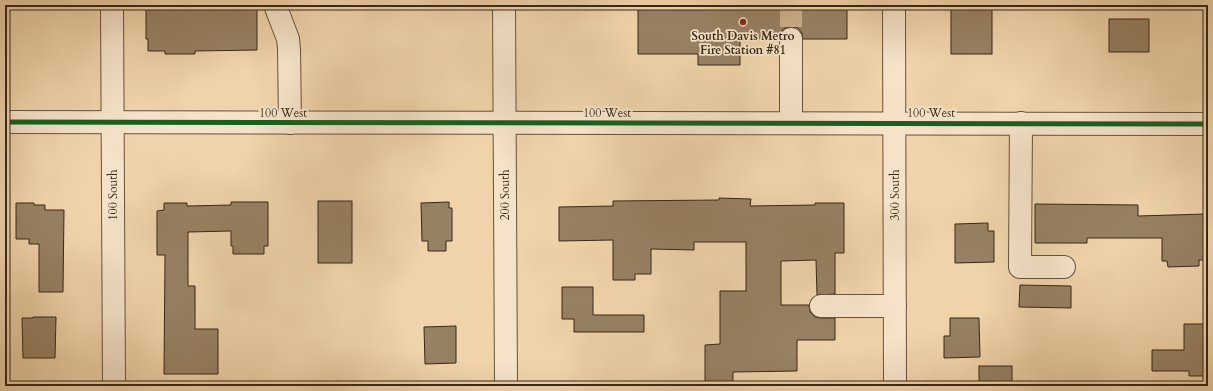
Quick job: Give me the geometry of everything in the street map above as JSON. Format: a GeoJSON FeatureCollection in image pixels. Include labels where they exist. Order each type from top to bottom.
{"type":"FeatureCollection","features":[{"type":"Feature","properties":{"kind":"street","name":"100 South"},"geometry":{"type":"LineString","coordinates":[[112,5],[114,386]]}},
{"type":"Feature","properties":{"kind":"street"},"geometry":{"type":"LineString","coordinates":[[275,5],[288,39],[290,122]]}},
{"type":"Feature","properties":{"kind":"street","name":"200 South"},"geometry":{"type":"LineString","coordinates":[[504,5],[506,386]]}},
{"type":"Feature","properties":{"kind":"street","name":"300 South"},"geometry":{"type":"LineString","coordinates":[[894,5],[895,386]]}},
{"type":"Feature","properties":{"kind":"street"},"geometry":{"type":"LineString","coordinates":[[791,39],[791,123]]}},
{"type":"Feature","properties":{"kind":"street","name":"100 West"},"geometry":{"type":"LineString","coordinates":[[5,122],[1208,124]]}},
{"type":"Feature","properties":{"kind":"street"},"geometry":{"type":"LineString","coordinates":[[1021,123],[1020,267],[1064,267]]}},
{"type":"Feature","properties":{"kind":"street"},"geometry":{"type":"LineString","coordinates":[[821,306],[895,306]]}},
{"type":"Feature","properties":{"kind":"building"},"geometry":{"type":"Polygon","coordinates":[[[146,5],[214,5],[214,7],[257,6],[257,50],[195,51],[195,54],[165,54],[165,51],[148,51],[148,39],[146,39],[146,5]]]}},
{"type":"Feature","properties":{"kind":"building","name":"South Davis Metro Fire Station #81"},"geometry":{"type":"Polygon","coordinates":[[[638,5],[847,5],[847,39],[803,39],[802,33],[798,28],[785,28],[780,32],[779,39],[740,39],[740,65],[698,65],[698,54],[638,54],[638,5]]]}},
{"type":"Feature","properties":{"kind":"building"},"geometry":{"type":"Polygon","coordinates":[[[951,5],[992,5],[992,54],[951,54],[951,5]]]}},
{"type":"Feature","properties":{"kind":"building"},"geometry":{"type":"Polygon","coordinates":[[[1109,19],[1149,19],[1149,52],[1109,52],[1109,19]]]}},
{"type":"Feature","properties":{"kind":"building"},"geometry":{"type":"Polygon","coordinates":[[[719,198],[751,199],[750,206],[844,203],[844,253],[835,253],[835,294],[817,295],[816,260],[781,261],[781,305],[809,305],[810,312],[815,317],[835,318],[835,340],[797,340],[797,371],[733,372],[733,386],[705,386],[705,345],[720,344],[720,291],[746,291],[746,242],[694,242],[694,250],[651,249],[651,274],[635,274],[635,280],[613,280],[613,240],[559,241],[559,207],[613,206],[613,201],[719,200],[719,198]]]}},
{"type":"Feature","properties":{"kind":"building"},"geometry":{"type":"Polygon","coordinates":[[[318,201],[352,201],[352,263],[318,263],[318,201]]]}},
{"type":"Feature","properties":{"kind":"building"},"geometry":{"type":"Polygon","coordinates":[[[231,202],[268,202],[268,246],[264,246],[264,254],[233,254],[233,246],[231,246],[231,231],[188,232],[188,286],[195,286],[195,329],[218,329],[218,374],[164,374],[165,255],[157,255],[157,211],[164,210],[164,203],[187,203],[187,206],[231,205],[231,202]]]}},
{"type":"Feature","properties":{"kind":"building"},"geometry":{"type":"Polygon","coordinates":[[[449,202],[449,208],[452,208],[452,241],[446,241],[446,251],[428,251],[428,241],[422,241],[421,203],[449,202]]]}},
{"type":"Feature","properties":{"kind":"building"},"geometry":{"type":"Polygon","coordinates":[[[16,203],[34,203],[34,205],[45,205],[45,210],[64,210],[63,292],[39,292],[39,244],[29,244],[29,239],[16,239],[16,203]]]}},
{"type":"Feature","properties":{"kind":"building"},"geometry":{"type":"Polygon","coordinates":[[[1035,204],[1138,205],[1138,216],[1206,214],[1207,260],[1199,260],[1199,266],[1168,267],[1167,261],[1162,261],[1162,238],[1087,238],[1087,243],[1035,243],[1035,204]]]}},
{"type":"Feature","properties":{"kind":"building"},"geometry":{"type":"Polygon","coordinates":[[[988,223],[988,231],[994,231],[994,262],[955,263],[955,224],[988,223]]]}},
{"type":"Feature","properties":{"kind":"building"},"geometry":{"type":"Polygon","coordinates":[[[1020,285],[1071,286],[1071,308],[1019,307],[1020,285]]]}},
{"type":"Feature","properties":{"kind":"building"},"geometry":{"type":"Polygon","coordinates":[[[562,287],[593,287],[593,315],[644,315],[644,332],[574,332],[574,319],[562,319],[562,287]]]}},
{"type":"Feature","properties":{"kind":"building"},"geometry":{"type":"Polygon","coordinates":[[[56,317],[55,358],[23,358],[22,318],[56,317]]]}},
{"type":"Feature","properties":{"kind":"building"},"geometry":{"type":"Polygon","coordinates":[[[950,318],[979,318],[980,357],[944,358],[944,336],[950,336],[950,318]]]}},
{"type":"Feature","properties":{"kind":"building"},"geometry":{"type":"Polygon","coordinates":[[[1184,324],[1208,324],[1208,376],[1189,376],[1189,371],[1152,371],[1152,350],[1184,350],[1184,324]]]}},
{"type":"Feature","properties":{"kind":"building"},"geometry":{"type":"Polygon","coordinates":[[[456,326],[456,363],[425,364],[424,327],[456,326]]]}},
{"type":"Feature","properties":{"kind":"building"},"geometry":{"type":"Polygon","coordinates":[[[979,366],[1012,366],[1012,384],[979,384],[979,366]]]}},
{"type":"Feature","properties":{"kind":"tunnel"},"geometry":{"type":"LineString","coordinates":[[791,5],[791,39]]}},
{"type":"Feature","properties":{"kind":"cycle path"},"geometry":{"type":"LineString","coordinates":[[5,122],[1208,124]]}},
{"type":"Feature","properties":{"kind":"place","name":"South Davis Metro Fire Station #81"},"geometry":{"type":"Point","coordinates":[743,22]}}]}
